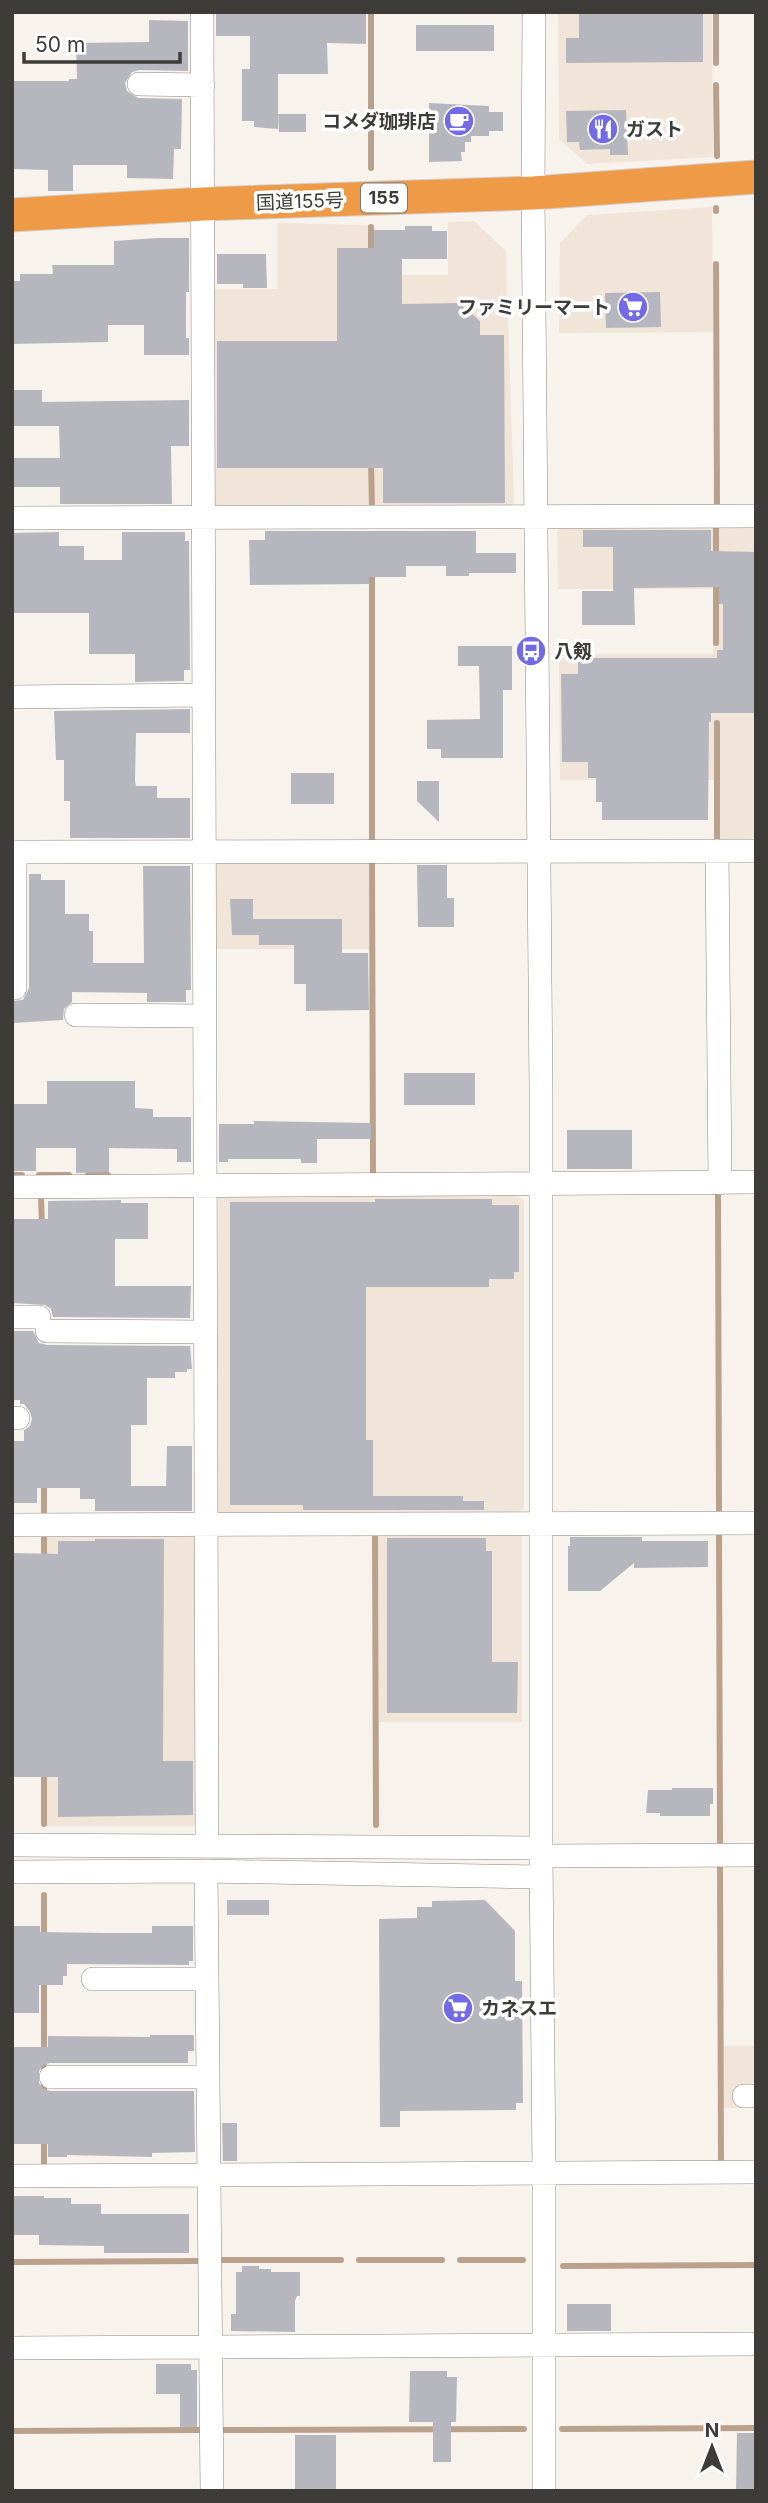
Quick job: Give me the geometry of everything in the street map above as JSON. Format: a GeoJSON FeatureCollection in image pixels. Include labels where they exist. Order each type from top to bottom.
{"type":"FeatureCollection","features":[{"type":"Feature","properties":{"kind":"highway","name":"国道155号"},"geometry":{"type":"LineString","coordinates":[[12,215],[203,204],[533,193],[756,177]]}},
{"type":"Feature","properties":{"kind":"street"},"geometry":{"type":"LineString","coordinates":[[202,12],[207,1846]]}},
{"type":"Feature","properties":{"kind":"street"},"geometry":{"type":"LineString","coordinates":[[534,12],[541,1184],[544,2491]]}},
{"type":"Feature","properties":{"kind":"street"},"geometry":{"type":"LineString","coordinates":[[139,84],[202,85]]}},
{"type":"Feature","properties":{"kind":"street"},"geometry":{"type":"LineString","coordinates":[[12,518],[756,516]]}},
{"type":"Feature","properties":{"kind":"street"},"geometry":{"type":"LineString","coordinates":[[12,697],[204,695]]}},
{"type":"Feature","properties":{"kind":"street"},"geometry":{"type":"LineString","coordinates":[[717,851],[720,1183]]}},
{"type":"Feature","properties":{"kind":"street"},"geometry":{"type":"LineString","coordinates":[[15,988],[14,852],[756,851]]}},
{"type":"Feature","properties":{"kind":"street"},"geometry":{"type":"LineString","coordinates":[[76,1015],[205,1016]]}},
{"type":"Feature","properties":{"kind":"street"},"geometry":{"type":"LineString","coordinates":[[12,1187],[756,1182]]}},
{"type":"Feature","properties":{"kind":"street"},"geometry":{"type":"LineString","coordinates":[[12,1317],[43,1324],[206,1332]]}},
{"type":"Feature","properties":{"kind":"street"},"geometry":{"type":"LineString","coordinates":[[12,1525],[756,1523]]}},
{"type":"Feature","properties":{"kind":"street"},"geometry":{"type":"LineString","coordinates":[[12,1845],[207,1846],[541,1860]]}},
{"type":"Feature","properties":{"kind":"street"},"geometry":{"type":"LineString","coordinates":[[12,1872],[206,1871],[756,1855]]}},
{"type":"Feature","properties":{"kind":"street"},"geometry":{"type":"LineString","coordinates":[[206,1871],[212,2491]]}},
{"type":"Feature","properties":{"kind":"street"},"geometry":{"type":"LineString","coordinates":[[93,1979],[207,1979]]}},
{"type":"Feature","properties":{"kind":"street"},"geometry":{"type":"LineString","coordinates":[[51,2077],[208,2077]]}},
{"type":"Feature","properties":{"kind":"street"},"geometry":{"type":"LineString","coordinates":[[12,2176],[544,2171],[756,2172]]}},
{"type":"Feature","properties":{"kind":"street"},"geometry":{"type":"LineString","coordinates":[[12,2347],[756,2344]]}},
{"type":"Feature","properties":{"kind":"shaded area"},"geometry":{"type":"Polygon","coordinates":[[[558,12],[712,12],[713,157],[587,164],[559,139],[558,12]]]}},
{"type":"Feature","properties":{"kind":"shaded area"},"geometry":{"type":"Polygon","coordinates":[[[712,207],[713,332],[559,333],[560,243],[587,215],[712,207]]]}},
{"type":"Feature","properties":{"kind":"shaded area"},"geometry":{"type":"Polygon","coordinates":[[[474,221],[506,251],[514,503],[508,510],[373,508],[373,275],[448,275],[448,222],[474,221]]]}},
{"type":"Feature","properties":{"kind":"shaded area"},"geometry":{"type":"Polygon","coordinates":[[[277,223],[369,225],[369,508],[212,508],[212,289],[277,289],[277,223]]]}},
{"type":"Feature","properties":{"kind":"shaded area"},"geometry":{"type":"Polygon","coordinates":[[[565,525],[756,525],[756,840],[719,841],[719,780],[560,780],[559,654],[713,654],[713,589],[558,589],[557,531],[565,525]]]}},
{"type":"Feature","properties":{"kind":"shaded area"},"geometry":{"type":"Polygon","coordinates":[[[370,858],[370,949],[214,949],[214,863],[370,858]]]}},
{"type":"Feature","properties":{"kind":"shaded area"},"geometry":{"type":"Polygon","coordinates":[[[218,1196],[516,1196],[524,1201],[524,1508],[516,1516],[218,1516],[218,1196]]]}},
{"type":"Feature","properties":{"kind":"shaded area"},"geometry":{"type":"Polygon","coordinates":[[[378,1530],[522,1530],[522,1722],[379,1722],[378,1530]]]}},
{"type":"Feature","properties":{"kind":"shaded area"},"geometry":{"type":"Polygon","coordinates":[[[46,1532],[199,1532],[199,1826],[46,1826],[46,1532]]]}},
{"type":"Feature","properties":{"kind":"shaded area"},"geometry":{"type":"Polygon","coordinates":[[[723,2046],[756,2046],[756,2108],[724,2108],[723,2046]]]}},
{"type":"Feature","properties":{"kind":"building"},"geometry":{"type":"Polygon","coordinates":[[[216,12],[366,13],[366,44],[327,43],[328,74],[278,74],[278,129],[254,127],[254,121],[242,121],[242,69],[250,69],[250,36],[216,36],[216,12]]]}},
{"type":"Feature","properties":{"kind":"building"},"geometry":{"type":"Polygon","coordinates":[[[579,12],[703,12],[703,62],[566,63],[566,38],[579,38],[579,12]]]}},
{"type":"Feature","properties":{"kind":"building"},"geometry":{"type":"Polygon","coordinates":[[[149,20],[188,21],[188,71],[139,70],[132,72],[125,83],[127,91],[138,98],[182,99],[181,149],[174,149],[173,179],[127,178],[127,165],[73,165],[73,191],[48,191],[48,170],[12,169],[12,81],[77,79],[76,43],[149,42],[149,20]]]}},
{"type":"Feature","properties":{"kind":"building"},"geometry":{"type":"Polygon","coordinates":[[[416,25],[494,25],[494,51],[416,51],[416,25]]]}},
{"type":"Feature","properties":{"kind":"building","name":"コメダ珈琲店"},"geometry":{"type":"Polygon","coordinates":[[[429,103],[489,106],[489,112],[503,112],[503,131],[489,131],[489,136],[471,136],[471,142],[465,142],[465,152],[461,152],[462,161],[429,162],[429,103]]]}},
{"type":"Feature","properties":{"kind":"building"},"geometry":{"type":"Polygon","coordinates":[[[626,110],[628,155],[610,155],[610,149],[580,150],[579,142],[567,142],[566,111],[626,110]]]}},
{"type":"Feature","properties":{"kind":"building"},"geometry":{"type":"Polygon","coordinates":[[[278,114],[306,114],[306,132],[279,132],[278,114]]]}},
{"type":"Feature","properties":{"kind":"building"},"geometry":{"type":"Polygon","coordinates":[[[405,226],[432,226],[432,231],[447,231],[447,259],[402,259],[402,304],[460,303],[480,321],[480,335],[504,335],[505,503],[383,503],[383,468],[217,468],[217,341],[337,341],[337,248],[374,248],[374,230],[405,230],[405,226]]]}},
{"type":"Feature","properties":{"kind":"building"},"geometry":{"type":"Polygon","coordinates":[[[189,238],[186,338],[189,338],[189,355],[144,355],[144,325],[108,325],[108,342],[12,344],[12,281],[20,281],[20,274],[53,274],[52,265],[114,265],[114,241],[189,238]]]}},
{"type":"Feature","properties":{"kind":"building"},"geometry":{"type":"Polygon","coordinates":[[[217,254],[266,254],[267,288],[217,284],[217,254]]]}},
{"type":"Feature","properties":{"kind":"building"},"geometry":{"type":"Polygon","coordinates":[[[660,292],[661,327],[606,328],[605,293],[660,292]]]}},
{"type":"Feature","properties":{"kind":"building"},"geometry":{"type":"Polygon","coordinates":[[[12,390],[42,390],[42,402],[189,400],[189,446],[171,446],[172,504],[60,504],[60,487],[12,487],[12,458],[60,458],[59,426],[12,426],[12,390]]]}},
{"type":"Feature","properties":{"kind":"building"},"geometry":{"type":"Polygon","coordinates":[[[583,530],[711,530],[711,551],[756,552],[756,713],[711,713],[708,820],[602,820],[602,802],[596,802],[596,778],[588,778],[588,762],[562,762],[561,674],[578,674],[578,658],[717,658],[717,650],[723,650],[723,604],[719,604],[719,587],[634,588],[635,625],[582,625],[582,591],[613,591],[613,547],[583,547],[583,530]]]}},
{"type":"Feature","properties":{"kind":"building"},"geometry":{"type":"Polygon","coordinates":[[[265,531],[476,531],[476,553],[516,553],[516,573],[446,576],[446,566],[406,566],[406,577],[369,577],[369,584],[250,585],[249,540],[265,540],[265,531]]]}},
{"type":"Feature","properties":{"kind":"building"},"geometry":{"type":"Polygon","coordinates":[[[59,532],[59,546],[84,546],[84,560],[122,560],[122,532],[185,532],[185,541],[189,541],[190,670],[184,670],[184,681],[135,682],[135,654],[89,654],[89,613],[12,613],[12,533],[59,532]]]}},
{"type":"Feature","properties":{"kind":"building"},"geometry":{"type":"Polygon","coordinates":[[[458,646],[512,646],[512,690],[503,690],[503,758],[441,758],[441,749],[427,749],[427,720],[480,719],[479,666],[458,666],[458,646]]]}},
{"type":"Feature","properties":{"kind":"building"},"geometry":{"type":"Polygon","coordinates":[[[190,709],[190,733],[136,733],[135,781],[136,786],[157,786],[157,798],[190,798],[190,838],[70,838],[70,801],[64,801],[64,760],[56,760],[54,711],[190,709]]]}},
{"type":"Feature","properties":{"kind":"building"},"geometry":{"type":"Polygon","coordinates":[[[291,773],[334,773],[334,804],[291,804],[291,773]]]}},
{"type":"Feature","properties":{"kind":"building"},"geometry":{"type":"Polygon","coordinates":[[[417,781],[439,781],[439,822],[417,801],[417,781]]]}},
{"type":"Feature","properties":{"kind":"building"},"geometry":{"type":"Polygon","coordinates":[[[417,865],[447,865],[447,898],[454,898],[454,927],[418,927],[417,865]]]}},
{"type":"Feature","properties":{"kind":"building"},"geometry":{"type":"Polygon","coordinates":[[[143,866],[190,866],[191,990],[186,990],[186,1002],[147,1002],[147,993],[72,992],[72,1002],[64,1009],[63,1020],[12,1023],[12,1001],[23,1000],[29,988],[29,874],[41,874],[41,880],[65,880],[65,914],[89,914],[89,931],[93,931],[93,963],[144,963],[143,866]]]}},
{"type":"Feature","properties":{"kind":"building"},"geometry":{"type":"Polygon","coordinates":[[[230,899],[253,899],[253,919],[342,919],[342,953],[368,953],[369,1010],[306,1011],[306,984],[294,984],[294,945],[259,945],[259,935],[232,935],[230,899]]]}},
{"type":"Feature","properties":{"kind":"building"},"geometry":{"type":"Polygon","coordinates":[[[404,1073],[475,1073],[475,1105],[404,1105],[404,1073]]]}},
{"type":"Feature","properties":{"kind":"building"},"geometry":{"type":"Polygon","coordinates":[[[47,1081],[135,1081],[135,1108],[153,1109],[153,1117],[191,1117],[191,1162],[177,1162],[177,1149],[109,1148],[109,1172],[76,1173],[76,1148],[36,1148],[36,1171],[12,1171],[12,1104],[47,1104],[47,1081]]]}},
{"type":"Feature","properties":{"kind":"building"},"geometry":{"type":"Polygon","coordinates":[[[254,1121],[371,1123],[371,1139],[317,1139],[317,1163],[301,1163],[301,1159],[228,1159],[228,1162],[219,1162],[219,1124],[254,1124],[254,1121]]]}},
{"type":"Feature","properties":{"kind":"building"},"geometry":{"type":"Polygon","coordinates":[[[567,1130],[632,1130],[632,1169],[567,1169],[567,1130]]]}},
{"type":"Feature","properties":{"kind":"building"},"geometry":{"type":"Polygon","coordinates":[[[375,1199],[492,1199],[492,1205],[519,1205],[519,1272],[514,1272],[514,1279],[489,1279],[489,1287],[366,1287],[366,1440],[373,1440],[373,1496],[463,1496],[463,1501],[484,1501],[484,1510],[303,1510],[303,1505],[230,1505],[230,1202],[375,1202],[375,1199]]]}},
{"type":"Feature","properties":{"kind":"building"},"geometry":{"type":"Polygon","coordinates":[[[121,1200],[121,1203],[148,1203],[148,1239],[115,1239],[115,1286],[191,1286],[190,1318],[53,1317],[51,1309],[45,1305],[12,1303],[13,1219],[48,1219],[48,1201],[121,1200]]]}},
{"type":"Feature","properties":{"kind":"building"},"geometry":{"type":"Polygon","coordinates":[[[12,1331],[33,1331],[39,1343],[47,1345],[190,1346],[192,1369],[175,1372],[175,1378],[147,1378],[147,1425],[131,1425],[131,1486],[166,1486],[167,1446],[192,1446],[192,1511],[95,1511],[95,1499],[80,1499],[80,1488],[37,1488],[37,1503],[12,1503],[12,1441],[24,1441],[24,1430],[30,1426],[32,1419],[24,1404],[20,1404],[20,1400],[12,1400],[12,1331]]]}},
{"type":"Feature","properties":{"kind":"building"},"geometry":{"type":"Polygon","coordinates":[[[570,1537],[708,1541],[708,1567],[634,1568],[634,1563],[600,1591],[568,1591],[570,1537]]]}},
{"type":"Feature","properties":{"kind":"building"},"geometry":{"type":"Polygon","coordinates":[[[387,1538],[486,1538],[486,1551],[492,1551],[492,1662],[518,1662],[517,1713],[387,1713],[387,1538]]]}},
{"type":"Feature","properties":{"kind":"building"},"geometry":{"type":"Polygon","coordinates":[[[164,1539],[163,1761],[193,1761],[193,1815],[58,1817],[58,1777],[12,1777],[12,1553],[58,1554],[58,1541],[164,1539]]]}},
{"type":"Feature","properties":{"kind":"building"},"geometry":{"type":"Polygon","coordinates":[[[713,1788],[710,1816],[660,1816],[660,1813],[646,1813],[648,1790],[713,1788]]]}},
{"type":"Feature","properties":{"kind":"building"},"geometry":{"type":"Polygon","coordinates":[[[227,1900],[269,1900],[269,1915],[227,1915],[227,1900]]]}},
{"type":"Feature","properties":{"kind":"building"},"geometry":{"type":"Polygon","coordinates":[[[485,1900],[515,1931],[515,1981],[522,1981],[523,2103],[516,2103],[516,2110],[400,2111],[400,2127],[380,2127],[379,1919],[417,1918],[417,1907],[432,1907],[432,1901],[485,1900]]]}},
{"type":"Feature","properties":{"kind":"building"},"geometry":{"type":"Polygon","coordinates":[[[12,1926],[40,1926],[40,1932],[152,1933],[152,1926],[193,1926],[193,1961],[189,1961],[189,1965],[67,1964],[67,1976],[63,1976],[63,1985],[39,1985],[39,2013],[13,2013],[12,1926]]]}},
{"type":"Feature","properties":{"kind":"building"},"geometry":{"type":"Polygon","coordinates":[[[194,2035],[194,2051],[188,2051],[188,2063],[50,2063],[43,2065],[39,2071],[39,2083],[43,2089],[51,2091],[194,2091],[195,2152],[152,2153],[152,2157],[48,2157],[48,2144],[12,2144],[12,2047],[48,2047],[48,2036],[194,2035]]]}},
{"type":"Feature","properties":{"kind":"building"},"geometry":{"type":"Polygon","coordinates":[[[222,2123],[237,2123],[237,2161],[223,2161],[222,2123]]]}},
{"type":"Feature","properties":{"kind":"building"},"geometry":{"type":"Polygon","coordinates":[[[12,2196],[71,2198],[71,2204],[101,2204],[101,2214],[189,2214],[189,2253],[104,2253],[104,2246],[39,2245],[39,2235],[12,2235],[12,2196]]]}},
{"type":"Feature","properties":{"kind":"building"},"geometry":{"type":"Polygon","coordinates":[[[242,2266],[259,2266],[259,2269],[271,2269],[271,2272],[300,2272],[300,2296],[297,2296],[295,2301],[295,2332],[231,2331],[231,2314],[236,2314],[236,2272],[242,2272],[242,2266]]]}},
{"type":"Feature","properties":{"kind":"building"},"geometry":{"type":"Polygon","coordinates":[[[567,2304],[611,2304],[611,2331],[567,2331],[567,2304]]]}},
{"type":"Feature","properties":{"kind":"building"},"geometry":{"type":"Polygon","coordinates":[[[156,2364],[191,2364],[191,2370],[197,2370],[197,2427],[180,2427],[180,2394],[156,2394],[156,2364]]]}},
{"type":"Feature","properties":{"kind":"building"},"geometry":{"type":"Polygon","coordinates":[[[410,2371],[447,2371],[447,2377],[457,2377],[456,2422],[451,2422],[451,2462],[433,2462],[433,2422],[409,2422],[410,2371]]]}},
{"type":"Feature","properties":{"kind":"building"},"geometry":{"type":"Polygon","coordinates":[[[737,2433],[756,2433],[756,2491],[736,2491],[737,2433]]]}},
{"type":"Feature","properties":{"kind":"building"},"geometry":{"type":"Polygon","coordinates":[[[295,2435],[336,2435],[336,2491],[295,2491],[295,2435]]]}},
{"type":"Feature","properties":{"kind":"waterway"},"geometry":{"type":"LineString","coordinates":[[371,12],[371,168]]}},
{"type":"Feature","properties":{"kind":"waterway"},"geometry":{"type":"LineString","coordinates":[[716,12],[716,63]]}},
{"type":"Feature","properties":{"kind":"waterway"},"geometry":{"type":"LineString","coordinates":[[716,85],[717,156]]}},
{"type":"Feature","properties":{"kind":"waterway"},"geometry":{"type":"LineString","coordinates":[[371,227],[371,254]]}},
{"type":"Feature","properties":{"kind":"waterway"},"geometry":{"type":"LineString","coordinates":[[716,264],[717,508]]}},
{"type":"Feature","properties":{"kind":"waterway"},"geometry":{"type":"LineString","coordinates":[[371,460],[372,508]]}},
{"type":"Feature","properties":{"kind":"waterway"},"geometry":{"type":"LineString","coordinates":[[716,527],[716,557]]}},
{"type":"Feature","properties":{"kind":"waterway"},"geometry":{"type":"LineString","coordinates":[[372,570],[372,841]]}},
{"type":"Feature","properties":{"kind":"waterway"},"geometry":{"type":"LineString","coordinates":[[716,582],[716,643]]}},
{"type":"Feature","properties":{"kind":"waterway"},"geometry":{"type":"LineString","coordinates":[[717,723],[717,842],[722,842]]}},
{"type":"Feature","properties":{"kind":"waterway"},"geometry":{"type":"LineString","coordinates":[[372,862],[373,1174]]}},
{"type":"Feature","properties":{"kind":"waterway"},"geometry":{"type":"LineString","coordinates":[[12,1175],[22,1175]]}},
{"type":"Feature","properties":{"kind":"waterway"},"geometry":{"type":"LineString","coordinates":[[39,1175],[69,1175]]}},
{"type":"Feature","properties":{"kind":"waterway"},"geometry":{"type":"LineString","coordinates":[[88,1175],[108,1175]]}},
{"type":"Feature","properties":{"kind":"waterway"},"geometry":{"type":"LineString","coordinates":[[718,1195],[719,1513]]}},
{"type":"Feature","properties":{"kind":"waterway"},"geometry":{"type":"LineString","coordinates":[[41,1198],[42,1225]]}},
{"type":"Feature","properties":{"kind":"waterway"},"geometry":{"type":"LineString","coordinates":[[44,1482],[44,1516]]}},
{"type":"Feature","properties":{"kind":"waterway"},"geometry":{"type":"LineString","coordinates":[[719,1531],[720,1845]]}},
{"type":"Feature","properties":{"kind":"waterway"},"geometry":{"type":"LineString","coordinates":[[44,1533],[44,1560]]}},
{"type":"Feature","properties":{"kind":"waterway"},"geometry":{"type":"LineString","coordinates":[[375,1535],[376,1825]]}},
{"type":"Feature","properties":{"kind":"waterway"},"geometry":{"type":"LineString","coordinates":[[44,1770],[44,1824]]}},
{"type":"Feature","properties":{"kind":"waterway"},"geometry":{"type":"LineString","coordinates":[[720,1865],[721,2165]]}},
{"type":"Feature","properties":{"kind":"waterway"},"geometry":{"type":"LineString","coordinates":[[44,1895],[44,1940]]}},
{"type":"Feature","properties":{"kind":"waterway"},"geometry":{"type":"LineString","coordinates":[[44,1979],[44,2094]]}},
{"type":"Feature","properties":{"kind":"waterway"},"geometry":{"type":"LineString","coordinates":[[44,2137],[44,2166]]}},
{"type":"Feature","properties":{"kind":"waterway"},"geometry":{"type":"LineString","coordinates":[[217,2260],[341,2260]]}},
{"type":"Feature","properties":{"kind":"waterway"},"geometry":{"type":"LineString","coordinates":[[359,2260],[442,2260]]}},
{"type":"Feature","properties":{"kind":"waterway"},"geometry":{"type":"LineString","coordinates":[[460,2260],[523,2260]]}},
{"type":"Feature","properties":{"kind":"waterway"},"geometry":{"type":"LineString","coordinates":[[12,2262],[199,2261]]}},
{"type":"Feature","properties":{"kind":"waterway"},"geometry":{"type":"LineString","coordinates":[[563,2266],[756,2265]]}},
{"type":"Feature","properties":{"kind":"waterway"},"geometry":{"type":"LineString","coordinates":[[562,2429],[756,2428]]}},
{"type":"Feature","properties":{"kind":"waterway"},"geometry":{"type":"LineString","coordinates":[[220,2430],[524,2429]]}},
{"type":"Feature","properties":{"kind":"waterway"},"geometry":{"type":"LineString","coordinates":[[12,2431],[200,2430]]}},
{"type":"Feature","properties":{"kind":"place","name":"コメダ珈琲店"},"geometry":{"type":"Point","coordinates":[459,121]}},
{"type":"Feature","properties":{"kind":"place","name":"ガスト"},"geometry":{"type":"Point","coordinates":[603,129]}},
{"type":"Feature","properties":{"kind":"place","name":"ファミリーマート"},"geometry":{"type":"Point","coordinates":[633,307]}},
{"type":"Feature","properties":{"kind":"place","name":"八剱"},"geometry":{"type":"Point","coordinates":[531,651]}},
{"type":"Feature","properties":{"kind":"place","name":"カネスエ"},"geometry":{"type":"Point","coordinates":[458,2008]}}]}
